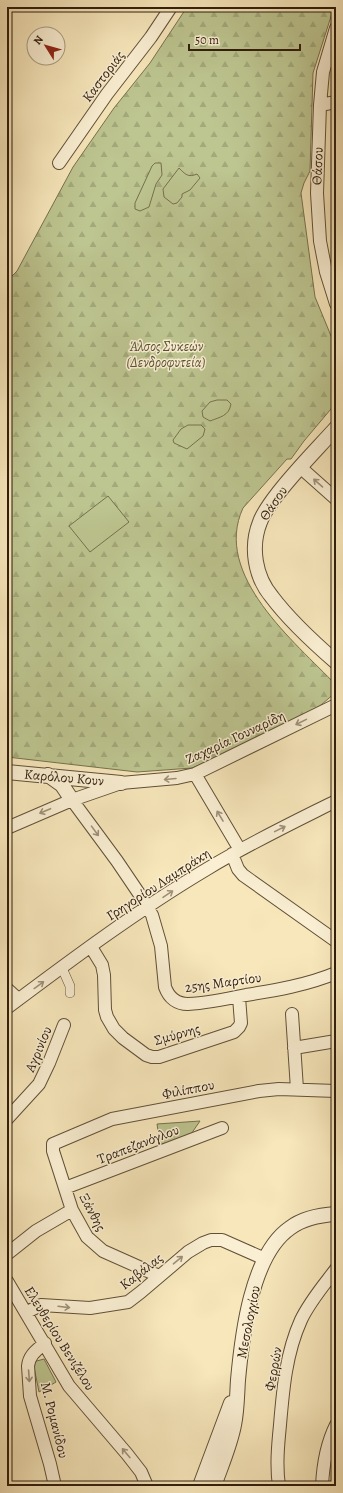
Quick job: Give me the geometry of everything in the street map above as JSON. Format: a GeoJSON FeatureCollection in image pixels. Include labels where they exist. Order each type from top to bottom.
{"type":"FeatureCollection","features":[{"type":"Feature","properties":{"kind":"street","name":"Καστοριάς"},"geometry":{"type":"LineString","coordinates":[[59,163],[107,94],[151,37],[167,9]]}},
{"type":"Feature","properties":{"kind":"street","name":"Θάσου"},"geometry":{"type":"LineString","coordinates":[[336,28],[323,72],[320,105],[317,193],[320,241],[326,272],[336,304]]}},
{"type":"Feature","properties":{"kind":"street"},"geometry":{"type":"LineString","coordinates":[[320,105],[336,102]]}},
{"type":"Feature","properties":{"kind":"street","name":"Θάσου"},"geometry":{"type":"LineString","coordinates":[[336,428],[300,467],[269,505],[259,524],[255,543],[257,568],[263,584],[271,597],[306,636],[336,662]]}},
{"type":"Feature","properties":{"kind":"street"},"geometry":{"type":"LineString","coordinates":[[300,467],[336,498]]}},
{"type":"Feature","properties":{"kind":"street","name":"Ζαχαρία Γουναρίδη"},"geometry":{"type":"LineString","coordinates":[[7,828],[72,800],[121,783],[177,778],[195,774],[336,705]]}},
{"type":"Feature","properties":{"kind":"street","name":"Καρόλου Κουν"},"geometry":{"type":"LineString","coordinates":[[7,772],[121,783]]}},
{"type":"Feature","properties":{"kind":"street"},"geometry":{"type":"LineString","coordinates":[[195,774],[236,852],[238,869],[243,875],[336,941]]}},
{"type":"Feature","properties":{"kind":"street"},"geometry":{"type":"LineString","coordinates":[[48,775],[62,785],[72,800]]}},
{"type":"Feature","properties":{"kind":"street","name":"25ης Μαρτίου"},"geometry":{"type":"LineString","coordinates":[[72,800],[117,861],[148,907],[156,927],[161,946],[165,987],[173,999],[180,1003],[188,1004],[239,996],[301,985],[336,973]]}},
{"type":"Feature","properties":{"kind":"street","name":"Γρηγορίου Λαμπράκη"},"geometry":{"type":"LineString","coordinates":[[7,1008],[91,947],[189,880],[236,852],[336,801]]}},
{"type":"Feature","properties":{"kind":"street","name":"Σμύρνης"},"geometry":{"type":"LineString","coordinates":[[91,947],[100,960],[103,969],[105,1010],[110,1024],[123,1038],[149,1056],[159,1057],[234,1032],[241,1023],[239,996]]}},
{"type":"Feature","properties":{"kind":"street"},"geometry":{"type":"LineString","coordinates":[[62,968],[70,986],[70,993]]}},
{"type":"Feature","properties":{"kind":"street"},"geometry":{"type":"LineString","coordinates":[[7,989],[18,1000]]}},
{"type":"Feature","properties":{"kind":"street"},"geometry":{"type":"LineString","coordinates":[[292,1014],[297,1089]]}},
{"type":"Feature","properties":{"kind":"street","name":"Αγρινίου"},"geometry":{"type":"LineString","coordinates":[[7,1119],[37,1088],[64,1025]]}},
{"type":"Feature","properties":{"kind":"street"},"geometry":{"type":"LineString","coordinates":[[294,1048],[336,1041]]}},
{"type":"Feature","properties":{"kind":"street","name":"Φιλίππου"},"geometry":{"type":"LineString","coordinates":[[52,1146],[57,1141],[112,1118],[259,1090],[297,1089],[336,1091]]}},
{"type":"Feature","properties":{"kind":"street","name":"Τραπεζανόγλου"},"geometry":{"type":"LineString","coordinates":[[64,1188],[222,1128]]}},
{"type":"Feature","properties":{"kind":"street","name":"Ξάνθης"},"geometry":{"type":"LineString","coordinates":[[52,1146],[72,1210],[84,1233],[94,1245],[159,1276]]}},
{"type":"Feature","properties":{"kind":"street"},"geometry":{"type":"LineString","coordinates":[[7,1254],[36,1230],[72,1210]]}},
{"type":"Feature","properties":{"kind":"street","name":"Μεσολογγίου"},"geometry":{"type":"LineString","coordinates":[[214,1486],[234,1425],[238,1380],[250,1301],[265,1259],[277,1240],[289,1228],[308,1219],[336,1214]]}},
{"type":"Feature","properties":{"kind":"street","name":"Καβάλας"},"geometry":{"type":"LineString","coordinates":[[27,1312],[41,1305],[90,1308],[122,1303],[134,1298],[188,1252],[211,1240],[222,1240],[265,1259]]}},
{"type":"Feature","properties":{"kind":"street","name":"Φερρών"},"geometry":{"type":"LineString","coordinates":[[279,1486],[278,1450],[283,1394],[289,1356],[302,1318],[336,1269]]}},
{"type":"Feature","properties":{"kind":"street","name":"Ελευθερίου Βενιζέλου"},"geometry":{"type":"LineString","coordinates":[[7,1281],[27,1312],[69,1386],[131,1459],[141,1472],[147,1486]]}},
{"type":"Feature","properties":{"kind":"street","name":"Μ. Ρομανίδου"},"geometry":{"type":"LineString","coordinates":[[45,1344],[32,1356],[29,1361],[30,1396],[55,1486]]}},
{"type":"Feature","properties":{"kind":"street","name":"Μεσολογγίου"},"geometry":{"type":"LineString","coordinates":[[200,1486],[238,1380]]}},
{"type":"Feature","properties":{"kind":"street"},"geometry":{"type":"LineString","coordinates":[[205,1486],[229,1419],[232,1422],[210,1486]]}},
{"type":"Feature","properties":{"kind":"street"},"geometry":{"type":"LineString","coordinates":[[322,1486],[323,1464],[326,1451],[336,1425]]}},
{"type":"Feature","properties":{"kind":"green space","name":"Άλσος Συκεών (Δενδροφυτεία)"},"geometry":{"type":"Polygon","coordinates":[[[187,7],[334,7],[313,73],[310,171],[301,193],[315,297],[336,348],[336,403],[291,459],[287,459],[243,508],[236,533],[239,558],[248,582],[262,606],[280,628],[336,685],[336,692],[321,705],[299,718],[236,749],[192,768],[137,772],[7,757],[7,281],[17,271],[73,167],[114,108],[150,63],[187,7]]]}},
{"type":"Feature","properties":{"kind":"green space"},"geometry":{"type":"Polygon","coordinates":[[[155,163],[161,163],[162,175],[156,184],[149,207],[140,211],[135,209],[135,203],[152,166],[155,163]]]}},
{"type":"Feature","properties":{"kind":"green space"},"geometry":{"type":"Polygon","coordinates":[[[179,168],[187,175],[191,176],[197,174],[200,178],[190,190],[182,194],[182,197],[177,203],[173,204],[164,197],[163,189],[179,168]]]}},
{"type":"Feature","properties":{"kind":"green space"},"geometry":{"type":"Polygon","coordinates":[[[227,400],[231,404],[230,408],[224,416],[210,421],[203,417],[202,411],[210,402],[227,400]]]}},
{"type":"Feature","properties":{"kind":"green space"},"geometry":{"type":"Polygon","coordinates":[[[188,425],[201,425],[205,429],[203,436],[187,449],[174,443],[173,440],[181,429],[188,425]]]}},
{"type":"Feature","properties":{"kind":"green space"},"geometry":{"type":"Polygon","coordinates":[[[108,496],[129,522],[90,552],[69,526],[108,496]]]}},
{"type":"Feature","properties":{"kind":"green space"},"geometry":{"type":"Polygon","coordinates":[[[200,1121],[187,1140],[160,1144],[157,1124],[200,1121]]]}},
{"type":"Feature","properties":{"kind":"green space"},"geometry":{"type":"Polygon","coordinates":[[[44,1359],[56,1382],[39,1392],[33,1362],[44,1359]]]}}]}
